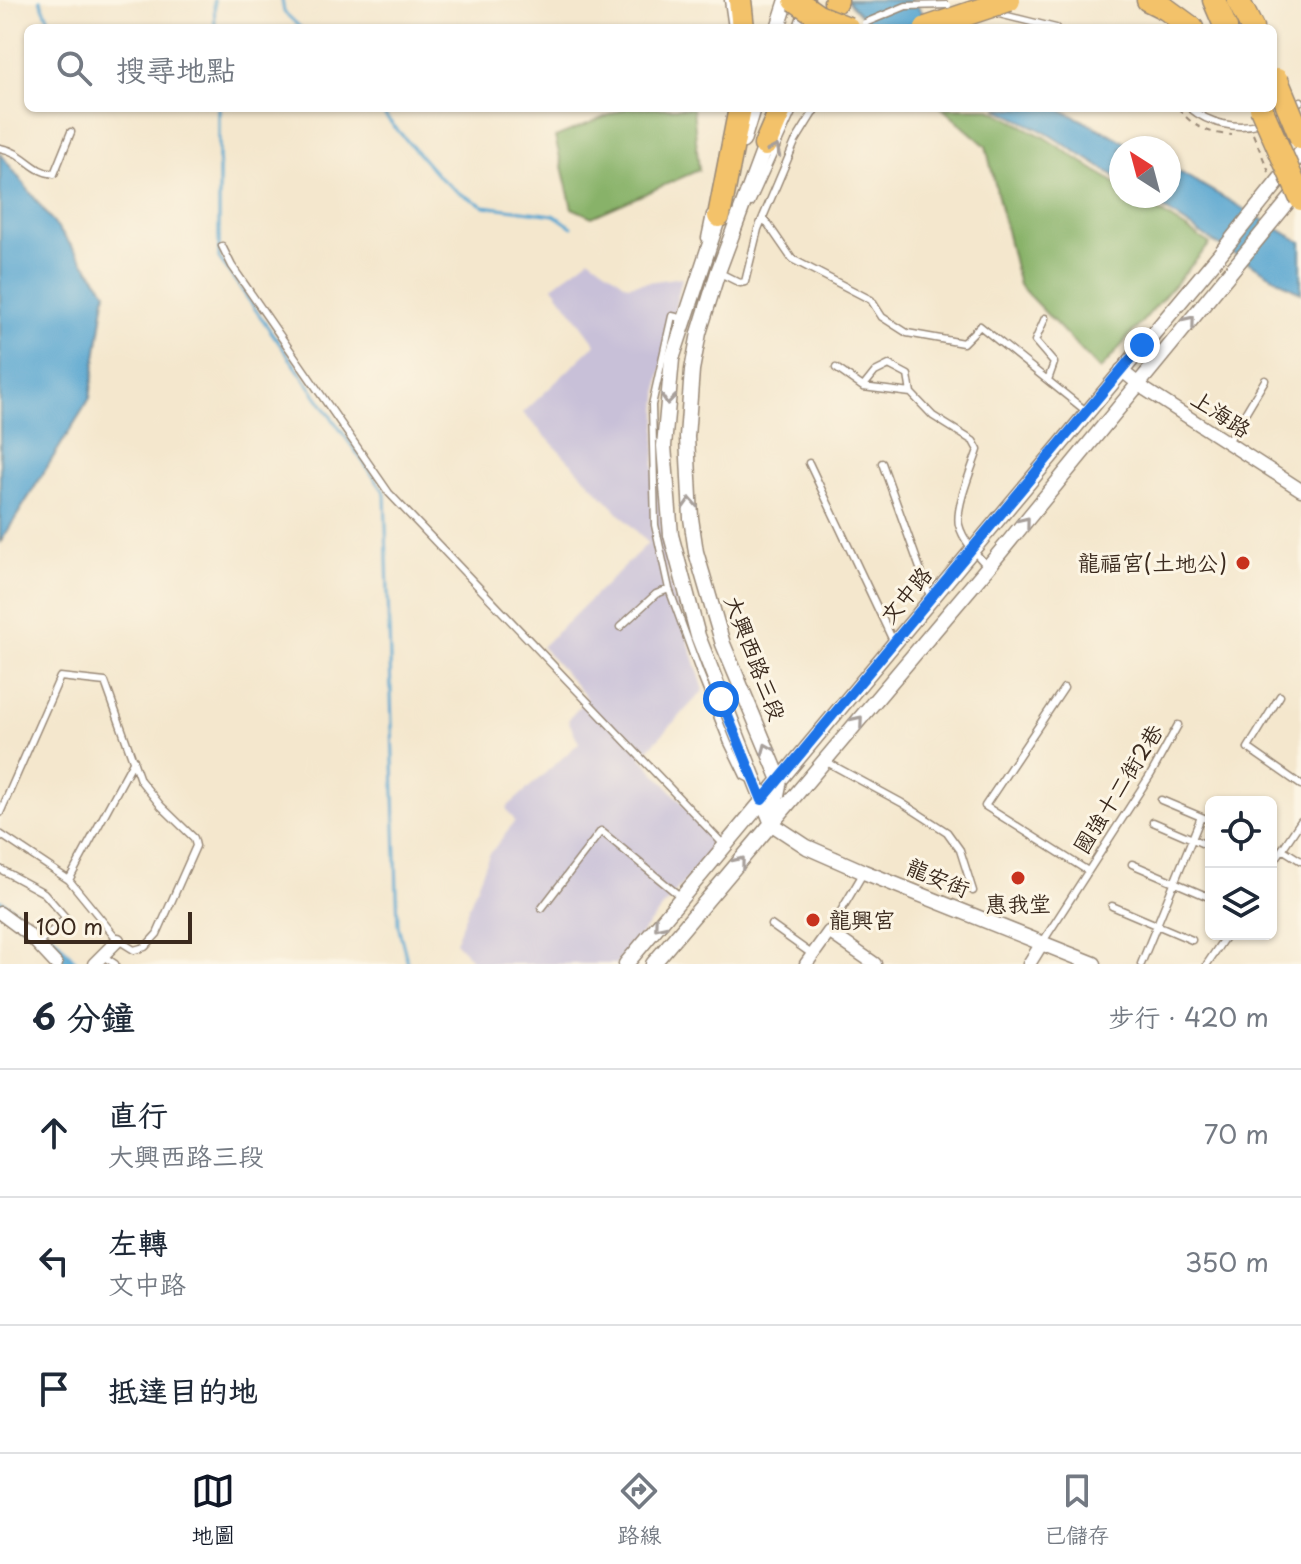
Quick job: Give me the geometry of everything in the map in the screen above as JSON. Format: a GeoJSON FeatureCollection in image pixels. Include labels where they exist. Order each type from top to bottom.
{"type":"FeatureCollection","features":[{"type":"Feature","properties":{"kind":"highway"},"geometry":{"type":"LineString","coordinates":[[740,0],[743,24]]}},
{"type":"Feature","properties":{"kind":"highway"},"geometry":{"type":"LineString","coordinates":[[795,0],[818,16],[838,24]]}},
{"type":"Feature","properties":{"kind":"highway"},"geometry":{"type":"LineString","coordinates":[[938,24],[1009,0]]}},
{"type":"Feature","properties":{"kind":"highway"},"geometry":{"type":"LineString","coordinates":[[1148,0],[1188,24]]}},
{"type":"Feature","properties":{"kind":"highway"},"geometry":{"type":"LineString","coordinates":[[1166,0],[1190,24]]}},
{"type":"Feature","properties":{"kind":"highway"},"geometry":{"type":"LineString","coordinates":[[1214,0],[1224,24]]}},
{"type":"Feature","properties":{"kind":"highway"},"geometry":{"type":"LineString","coordinates":[[1238,0],[1252,24]]}},
{"type":"Feature","properties":{"kind":"highway"},"geometry":{"type":"LineString","coordinates":[[1246,0],[1253,24]]}},
{"type":"Feature","properties":{"kind":"highway"},"geometry":{"type":"LineString","coordinates":[[1277,81],[1301,138]]}},
{"type":"Feature","properties":{"kind":"highway"},"geometry":{"type":"LineString","coordinates":[[715,212],[739,112]]}},
{"type":"Feature","properties":{"kind":"highway"},"geometry":{"type":"LineString","coordinates":[[765,145],[777,112]]}},
{"type":"Feature","properties":{"kind":"highway"},"geometry":{"type":"LineString","coordinates":[[1252,112],[1292,187]]}},
{"type":"Feature","properties":{"kind":"highway"},"geometry":{"type":"LineString","coordinates":[[1263,112],[1292,187]]}},
{"type":"Feature","properties":{"kind":"street"},"geometry":{"type":"LineString","coordinates":[[779,24],[787,0]]}},
{"type":"Feature","properties":{"kind":"street"},"geometry":{"type":"LineString","coordinates":[[802,24],[810,0]]}},
{"type":"Feature","properties":{"kind":"street","name":"大興西路三段"},"geometry":{"type":"LineString","coordinates":[[752,112],[715,212],[693,296],[672,359],[664,446],[671,535],[698,636],[772,824]]}},
{"type":"Feature","properties":{"kind":"street","name":"大興西路三段"},"geometry":{"type":"LineString","coordinates":[[765,145],[699,333],[692,370],[687,437],[691,518],[703,582],[723,644],[780,780]]}},
{"type":"Feature","properties":{"kind":"street"},"geometry":{"type":"LineString","coordinates":[[1292,187],[1301,153]]}},
{"type":"Feature","properties":{"kind":"street","name":"文中路"},"geometry":{"type":"LineString","coordinates":[[626,964],[1257,209],[1292,187]]}},
{"type":"Feature","properties":{"kind":"street","name":"文中路"},"geometry":{"type":"LineString","coordinates":[[653,964],[1139,384],[1275,218],[1292,187]]}},
{"type":"Feature","properties":{"kind":"street"},"geometry":{"type":"LineString","coordinates":[[1239,231],[1255,242]]}},
{"type":"Feature","properties":{"kind":"street","name":"上海路"},"geometry":{"type":"LineString","coordinates":[[1121,370],[1301,490]]}},
{"type":"Feature","properties":{"kind":"street"},"geometry":{"type":"LineString","coordinates":[[772,824],[780,780]]}},
{"type":"Feature","properties":{"kind":"street","name":"龍安街"},"geometry":{"type":"LineString","coordinates":[[772,824],[807,847],[864,872],[1094,964]]}},
{"type":"Feature","properties":{"kind":"street"},"geometry":{"type":"LineString","coordinates":[[0,913],[38,944],[56,964]]}},
{"type":"Feature","properties":{"kind":"street"},"geometry":{"type":"LineString","coordinates":[[810,959],[829,932],[875,964]]}},
{"type":"Feature","properties":{"kind":"street"},"geometry":{"type":"LineString","coordinates":[[99,960],[118,940]]}},
{"type":"Feature","properties":{"kind":"street"},"geometry":{"type":"LineString","coordinates":[[1029,964],[1042,943]]}},
{"type":"Feature","properties":{"kind":"lane"},"geometry":{"type":"LineString","coordinates":[[728,0],[731,24]]}},
{"type":"Feature","properties":{"kind":"lane"},"geometry":{"type":"LineString","coordinates":[[865,24],[906,6],[958,6]]}},
{"type":"Feature","properties":{"kind":"lane"},"geometry":{"type":"LineString","coordinates":[[968,6],[1040,24]]}},
{"type":"Feature","properties":{"kind":"lane"},"geometry":{"type":"LineString","coordinates":[[1196,112],[1209,121],[1240,127],[1278,117],[1301,101]]}},
{"type":"Feature","properties":{"kind":"lane"},"geometry":{"type":"LineString","coordinates":[[714,193],[730,112]]}},
{"type":"Feature","properties":{"kind":"lane"},"geometry":{"type":"LineString","coordinates":[[693,296],[718,272],[792,112]]}},
{"type":"Feature","properties":{"kind":"lane"},"geometry":{"type":"LineString","coordinates":[[718,272],[740,283],[745,282],[763,217],[795,142],[814,112]]}},
{"type":"Feature","properties":{"kind":"lane"},"geometry":{"type":"LineString","coordinates":[[0,148],[15,150],[42,173],[54,174],[71,132]]}},
{"type":"Feature","properties":{"kind":"lane"},"geometry":{"type":"LineString","coordinates":[[763,217],[792,259],[871,300],[882,317],[907,333],[963,343],[980,326],[1086,411]]}},
{"type":"Feature","properties":{"kind":"lane"},"geometry":{"type":"LineString","coordinates":[[222,246],[232,266],[389,493],[725,846]]}},
{"type":"Feature","properties":{"kind":"lane"},"geometry":{"type":"LineString","coordinates":[[685,319],[672,316],[652,405],[655,525],[669,589],[728,743],[744,776],[755,781]]}},
{"type":"Feature","properties":{"kind":"lane"},"geometry":{"type":"LineString","coordinates":[[1045,318],[1035,341],[1054,363],[1048,380]]}},
{"type":"Feature","properties":{"kind":"lane"},"geometry":{"type":"LineString","coordinates":[[863,387],[875,372],[889,365],[908,375],[911,393],[933,416],[973,441],[978,450],[958,524],[972,549],[988,567]]}},
{"type":"Feature","properties":{"kind":"lane"},"geometry":{"type":"LineString","coordinates":[[836,368],[863,387],[911,393]]}},
{"type":"Feature","properties":{"kind":"lane"},"geometry":{"type":"LineString","coordinates":[[1228,442],[1265,380]]}},
{"type":"Feature","properties":{"kind":"lane"},"geometry":{"type":"LineString","coordinates":[[809,463],[894,643]]}},
{"type":"Feature","properties":{"kind":"lane"},"geometry":{"type":"LineString","coordinates":[[882,463],[931,599]]}},
{"type":"Feature","properties":{"kind":"lane"},"geometry":{"type":"LineString","coordinates":[[620,627],[656,594],[669,589]]}},
{"type":"Feature","properties":{"kind":"lane"},"geometry":{"type":"LineString","coordinates":[[0,813],[60,677],[105,682],[140,780],[194,838],[196,846],[157,934],[145,947],[134,950],[118,940],[69,880],[0,834]]}},
{"type":"Feature","properties":{"kind":"lane"},"geometry":{"type":"LineString","coordinates":[[1064,688],[985,806],[1088,871]]}},
{"type":"Feature","properties":{"kind":"lane"},"geometry":{"type":"LineString","coordinates":[[1280,696],[1248,748],[1301,784]]}},
{"type":"Feature","properties":{"kind":"lane","name":"國強十二街2巷"},"geometry":{"type":"LineString","coordinates":[[1042,943],[1151,774],[1178,725]]}},
{"type":"Feature","properties":{"kind":"lane"},"geometry":{"type":"LineString","coordinates":[[69,880],[134,760]]}},
{"type":"Feature","properties":{"kind":"lane"},"geometry":{"type":"LineString","coordinates":[[825,761],[902,803],[947,832],[960,850],[973,891]]}},
{"type":"Feature","properties":{"kind":"lane"},"geometry":{"type":"LineString","coordinates":[[1161,800],[1205,819]]}},
{"type":"Feature","properties":{"kind":"lane"},"geometry":{"type":"LineString","coordinates":[[1141,964],[1201,817]]}},
{"type":"Feature","properties":{"kind":"lane"},"geometry":{"type":"LineString","coordinates":[[1277,857],[1301,821]]}},
{"type":"Feature","properties":{"kind":"lane"},"geometry":{"type":"LineString","coordinates":[[1153,822],[1205,844]]}},
{"type":"Feature","properties":{"kind":"lane"},"geometry":{"type":"LineString","coordinates":[[542,908],[601,831],[682,898]]}},
{"type":"Feature","properties":{"kind":"lane"},"geometry":{"type":"LineString","coordinates":[[1282,849],[1301,861]]}},
{"type":"Feature","properties":{"kind":"lane"},"geometry":{"type":"LineString","coordinates":[[1132,864],[1205,895]]}},
{"type":"Feature","properties":{"kind":"lane"},"geometry":{"type":"LineString","coordinates":[[0,869],[44,893],[66,918],[38,944]]}},
{"type":"Feature","properties":{"kind":"lane"},"geometry":{"type":"LineString","coordinates":[[829,932],[864,872]]}},
{"type":"Feature","properties":{"kind":"lane"},"geometry":{"type":"LineString","coordinates":[[1112,906],[1192,940]]}},
{"type":"Feature","properties":{"kind":"lane"},"geometry":{"type":"LineString","coordinates":[[771,925],[810,959]]}},
{"type":"Feature","properties":{"kind":"lane"},"geometry":{"type":"LineString","coordinates":[[1207,964],[1223,940]]}},
{"type":"Feature","properties":{"kind":"lane"},"geometry":{"type":"LineString","coordinates":[[99,960],[115,964]]}},
{"type":"Feature","properties":{"kind":"path"},"geometry":{"type":"LineString","coordinates":[[1181,112],[1190,123],[1201,129],[1217,134],[1241,134]]}},
{"type":"Feature","properties":{"kind":"path"},"geometry":{"type":"LineString","coordinates":[[1252,132],[1292,187]]}},
{"type":"Feature","properties":{"kind":"shaded area"},"geometry":{"type":"Polygon","coordinates":[[[590,258],[627,285],[682,277],[659,381],[654,465],[669,581],[704,690],[641,757],[717,842],[616,964],[476,964],[455,942],[489,855],[515,821],[506,808],[579,743],[568,720],[587,698],[542,647],[648,543],[523,413],[596,344],[553,286],[590,258]]]}},
{"type":"Feature","properties":{"kind":"green space"},"geometry":{"type":"Polygon","coordinates":[[[617,112],[693,112],[699,170],[592,217],[572,208],[555,137],[617,112]]]}},
{"type":"Feature","properties":{"kind":"green space"},"geometry":{"type":"Polygon","coordinates":[[[947,112],[997,112],[1044,137],[1109,179],[1109,208],[1154,208],[1210,244],[1100,370],[1019,285],[986,146],[947,112]]]}},
{"type":"Feature","properties":{"kind":"water"},"geometry":{"type":"Polygon","coordinates":[[[846,0],[912,0],[932,24],[869,24],[846,0]]]}},
{"type":"Feature","properties":{"kind":"water"},"geometry":{"type":"Polygon","coordinates":[[[1004,112],[1066,112],[1113,136],[1109,136],[1109,172],[1043,131],[1004,112]]]}},
{"type":"Feature","properties":{"kind":"water"},"geometry":{"type":"Polygon","coordinates":[[[0,153],[106,291],[90,398],[0,543],[0,153]]]}},
{"type":"Feature","properties":{"kind":"water"},"geometry":{"type":"Polygon","coordinates":[[[1181,173],[1301,242],[1301,293],[1163,208],[1181,208],[1181,173]]]}},
{"type":"Feature","properties":{"kind":"waterway"},"geometry":{"type":"LineString","coordinates":[[40,0],[51,24]]}},
{"type":"Feature","properties":{"kind":"waterway"},"geometry":{"type":"LineString","coordinates":[[214,0],[215,24]]}},
{"type":"Feature","properties":{"kind":"waterway"},"geometry":{"type":"LineString","coordinates":[[282,0],[284,12],[297,24]]}},
{"type":"Feature","properties":{"kind":"waterway"},"geometry":{"type":"LineString","coordinates":[[219,112],[219,258],[385,493],[398,925],[408,964]]}},
{"type":"Feature","properties":{"kind":"waterway"},"geometry":{"type":"LineString","coordinates":[[382,112],[439,177],[458,192],[484,206],[554,215],[572,227]]}},
{"type":"Feature","properties":{"kind":"waterway"},"geometry":{"type":"LineString","coordinates":[[0,905],[51,940],[72,964]]}},
{"type":"Feature","properties":{"kind":"place","name":"龍福宮(土地公)"},"geometry":{"type":"Point","coordinates":[1243,563]}},
{"type":"Feature","properties":{"kind":"place","name":"惠我堂"},"geometry":{"type":"Point","coordinates":[1018,878]}},
{"type":"Feature","properties":{"kind":"place","name":"龍興宮"},"geometry":{"type":"Point","coordinates":[813,920]}},
{"type":"Feature","properties":{"kind":"route"},"geometry":{"type":"LineString","coordinates":[[721,699],[762,800],[1142,345]]}}]}
